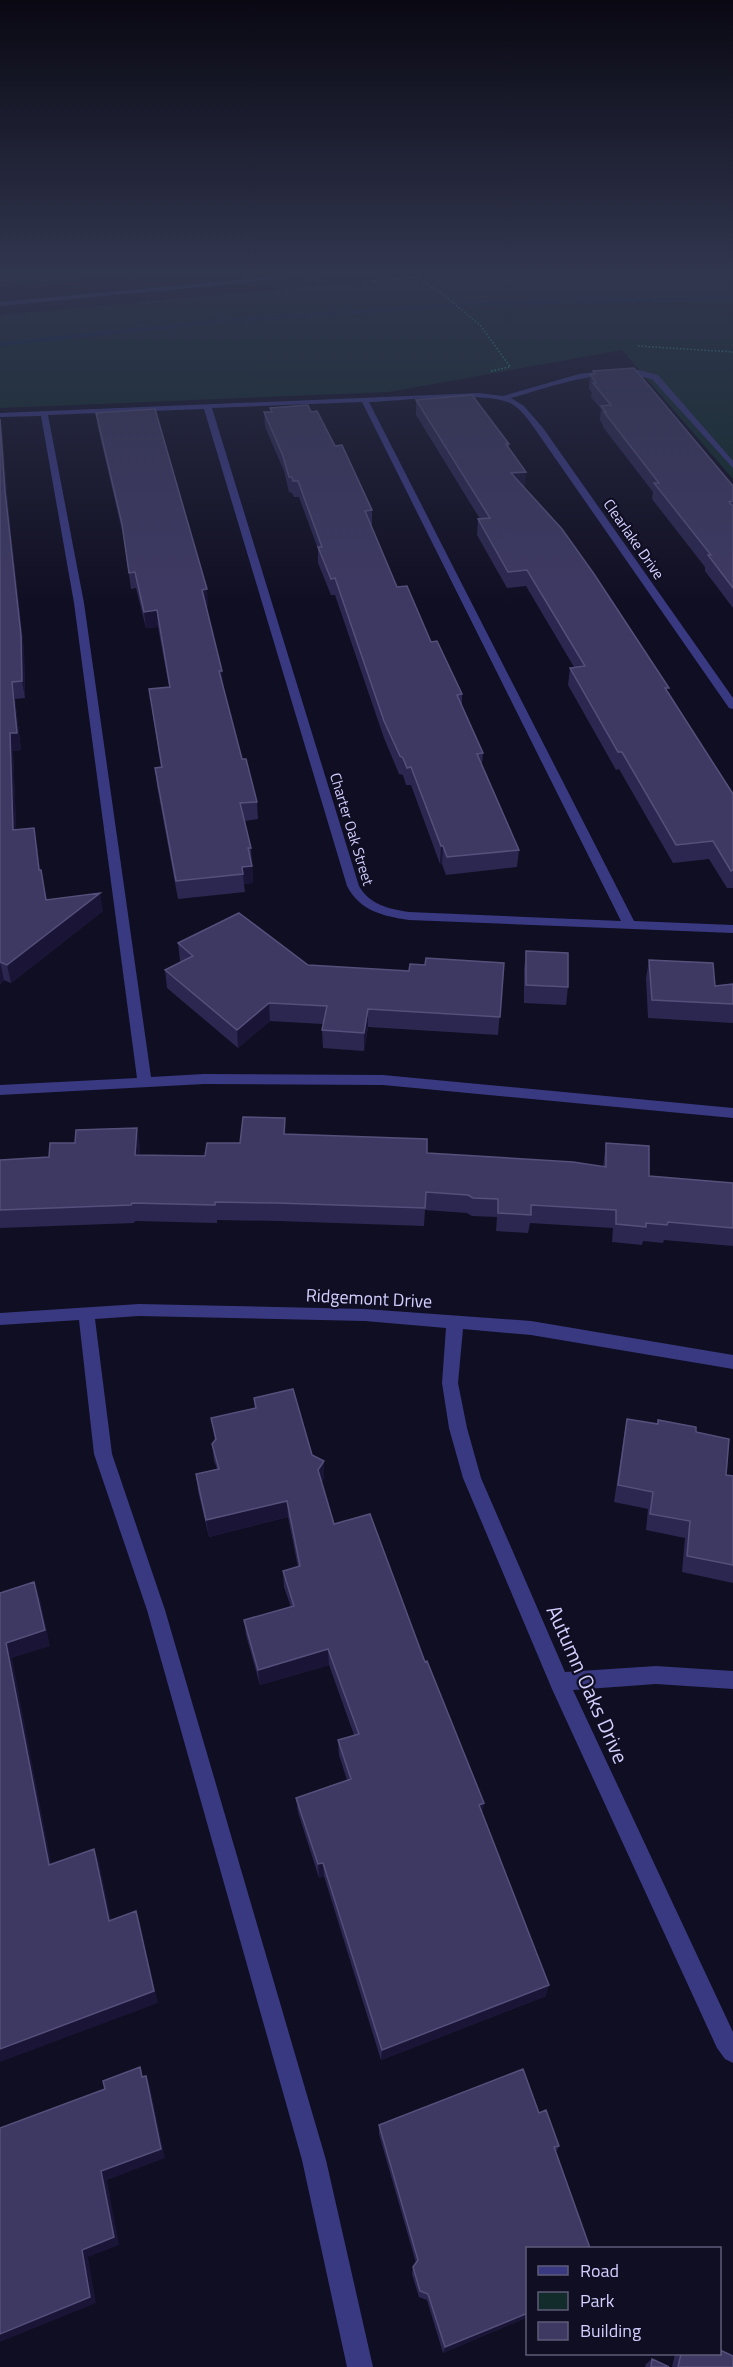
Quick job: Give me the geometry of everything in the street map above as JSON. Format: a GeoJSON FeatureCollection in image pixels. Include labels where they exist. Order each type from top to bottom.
{"type":"FeatureCollection","features":[{"type":"Feature","properties":{"kind":"street"},"geometry":{"type":"LineString","coordinates":[[660,382],[733,466]]}},
{"type":"Feature","properties":{"kind":"street"},"geometry":{"type":"LineString","coordinates":[[0,415],[479,395],[503,398],[556,383]]}},
{"type":"Feature","properties":{"kind":"street","name":"Clearlake Drive"},"geometry":{"type":"LineString","coordinates":[[503,398],[521,405],[540,430],[733,706]]}},
{"type":"Feature","properties":{"kind":"street"},"geometry":{"type":"LineString","coordinates":[[365,401],[629,924]]}},
{"type":"Feature","properties":{"kind":"street","name":"Charter Oak Street"},"geometry":{"type":"LineString","coordinates":[[207,406],[348,864],[352,887],[359,898],[372,907],[389,913],[409,916],[733,929]]}},
{"type":"Feature","properties":{"kind":"street"},"geometry":{"type":"LineString","coordinates":[[44,413],[79,603],[145,1082]]}},
{"type":"Feature","properties":{"kind":"street"},"geometry":{"type":"LineString","coordinates":[[0,1090],[204,1079],[383,1080],[733,1113]]}},
{"type":"Feature","properties":{"kind":"street","name":"Ridgemont Drive"},"geometry":{"type":"LineString","coordinates":[[0,1319],[139,1310],[365,1316],[531,1328],[733,1362]]}},
{"type":"Feature","properties":{"kind":"street"},"geometry":{"type":"LineString","coordinates":[[86,1314],[103,1454],[156,1610],[314,2160],[360,2367]]}},
{"type":"Feature","properties":{"kind":"street","name":"Autumn Oaks Drive"},"geometry":{"type":"LineString","coordinates":[[455,1322],[450,1383],[458,1428],[472,1478],[558,1682],[725,2040],[733,2050]]}},
{"type":"Feature","properties":{"kind":"street"},"geometry":{"type":"LineString","coordinates":[[558,1682],[656,1675],[733,1680]]}},
{"type":"Feature","properties":{"kind":"green space"},"geometry":{"type":"Polygon","coordinates":[[[0,382],[442,382],[389,392],[0,408],[0,382]]]}},
{"type":"Feature","properties":{"kind":"green space"},"geometry":{"type":"Polygon","coordinates":[[[650,382],[733,382],[733,479],[650,382]]]}},
{"type":"Feature","properties":{"kind":"building"},"geometry":{"type":"Polygon","coordinates":[[[646,382],[733,486],[733,501],[729,502],[733,506],[733,588],[708,555],[711,555],[654,483],[659,483],[604,412],[606,412],[601,406],[611,405],[593,383],[646,382]]]}},
{"type":"Feature","properties":{"kind":"building"},"geometry":{"type":"Polygon","coordinates":[[[472,395],[509,444],[506,444],[526,472],[511,473],[562,529],[594,574],[669,688],[665,688],[733,794],[733,870],[731,871],[713,841],[676,845],[622,752],[618,752],[570,668],[585,666],[527,570],[508,572],[478,519],[490,518],[416,400],[472,395]]]}},
{"type":"Feature","properties":{"kind":"building"},"geometry":{"type":"Polygon","coordinates":[[[308,405],[311,412],[317,411],[335,446],[342,445],[372,510],[365,511],[397,587],[407,586],[431,642],[437,641],[462,694],[457,695],[483,753],[477,754],[519,850],[447,857],[441,846],[411,767],[407,768],[384,721],[335,578],[331,579],[318,547],[322,547],[298,481],[293,481],[292,477],[289,477],[283,456],[264,412],[272,412],[270,408],[308,405]]]}},
{"type":"Feature","properties":{"kind":"building"},"geometry":{"type":"Polygon","coordinates":[[[155,409],[207,589],[202,590],[222,671],[219,671],[242,759],[246,759],[257,802],[240,803],[251,848],[248,848],[252,866],[242,867],[243,874],[176,881],[155,768],[162,767],[149,689],[170,687],[157,610],[144,612],[135,572],[129,573],[122,524],[96,413],[155,409]]]}},
{"type":"Feature","properties":{"kind":"building"},"geometry":{"type":"Polygon","coordinates":[[[0,419],[5,491],[21,635],[22,681],[12,682],[17,733],[10,733],[13,830],[34,828],[39,870],[41,870],[46,900],[100,893],[7,965],[0,962],[0,419]]]}},
{"type":"Feature","properties":{"kind":"building"},"geometry":{"type":"Polygon","coordinates":[[[239,913],[308,965],[409,971],[410,964],[425,965],[426,958],[504,963],[500,1017],[368,1009],[364,1033],[322,1030],[327,1006],[269,1003],[237,1030],[165,970],[193,956],[178,943],[239,913]]]}},
{"type":"Feature","properties":{"kind":"building"},"geometry":{"type":"Polygon","coordinates":[[[526,951],[568,953],[568,987],[526,985],[526,951]]]}},
{"type":"Feature","properties":{"kind":"building"},"geometry":{"type":"Polygon","coordinates":[[[649,960],[713,963],[715,986],[733,984],[733,1004],[652,1000],[649,960]]]}},
{"type":"Feature","properties":{"kind":"building"},"geometry":{"type":"Polygon","coordinates":[[[243,1117],[285,1118],[284,1134],[427,1139],[427,1153],[573,1162],[606,1167],[606,1143],[649,1146],[649,1176],[733,1183],[733,1228],[668,1222],[667,1225],[646,1223],[646,1227],[616,1224],[616,1210],[531,1205],[531,1215],[498,1213],[498,1199],[426,1192],[425,1208],[215,1202],[215,1205],[132,1203],[131,1205],[0,1210],[0,1160],[49,1157],[50,1143],[75,1143],[76,1130],[137,1128],[135,1155],[205,1156],[207,1143],[240,1143],[243,1117]]]}},
{"type":"Feature","properties":{"kind":"building"},"geometry":{"type":"Polygon","coordinates":[[[293,1389],[312,1455],[324,1461],[318,1470],[334,1524],[370,1514],[425,1662],[427,1661],[484,1803],[479,1805],[549,1985],[382,2050],[323,1863],[318,1864],[296,1798],[351,1779],[338,1740],[359,1734],[328,1649],[258,1670],[244,1620],[294,1606],[283,1571],[300,1566],[287,1501],[206,1520],[196,1474],[219,1469],[212,1444],[216,1439],[211,1418],[256,1408],[254,1398],[293,1389]]]}},
{"type":"Feature","properties":{"kind":"building"},"geometry":{"type":"Polygon","coordinates":[[[627,1419],[658,1424],[658,1420],[696,1427],[696,1432],[729,1439],[726,1475],[733,1476],[733,1565],[687,1556],[690,1521],[650,1514],[653,1492],[618,1485],[627,1419]]]}},
{"type":"Feature","properties":{"kind":"building"},"geometry":{"type":"Polygon","coordinates":[[[34,1582],[45,1630],[6,1643],[49,1865],[94,1849],[109,1921],[136,1911],[154,1991],[0,2049],[0,1593],[34,1582]]]}},
{"type":"Feature","properties":{"kind":"building"},"geometry":{"type":"Polygon","coordinates":[[[140,2067],[142,2077],[146,2076],[161,2149],[101,2171],[114,2237],[82,2250],[90,2297],[0,2334],[0,2128],[105,2089],[103,2081],[140,2067]]]}},
{"type":"Feature","properties":{"kind":"building"},"geometry":{"type":"Polygon","coordinates":[[[523,2069],[539,2113],[546,2110],[559,2146],[554,2147],[590,2247],[526,2247],[526,2314],[445,2347],[428,2294],[420,2291],[413,2267],[418,2260],[379,2125],[523,2069]]]}},
{"type":"Feature","properties":{"kind":"building"},"geometry":{"type":"Polygon","coordinates":[[[721,2350],[733,2356],[733,2367],[678,2367],[681,2355],[721,2355],[721,2350]]]}},
{"type":"Feature","properties":{"kind":"building"},"geometry":{"type":"Polygon","coordinates":[[[652,2359],[669,2367],[651,2367],[652,2359]]]}}]}
